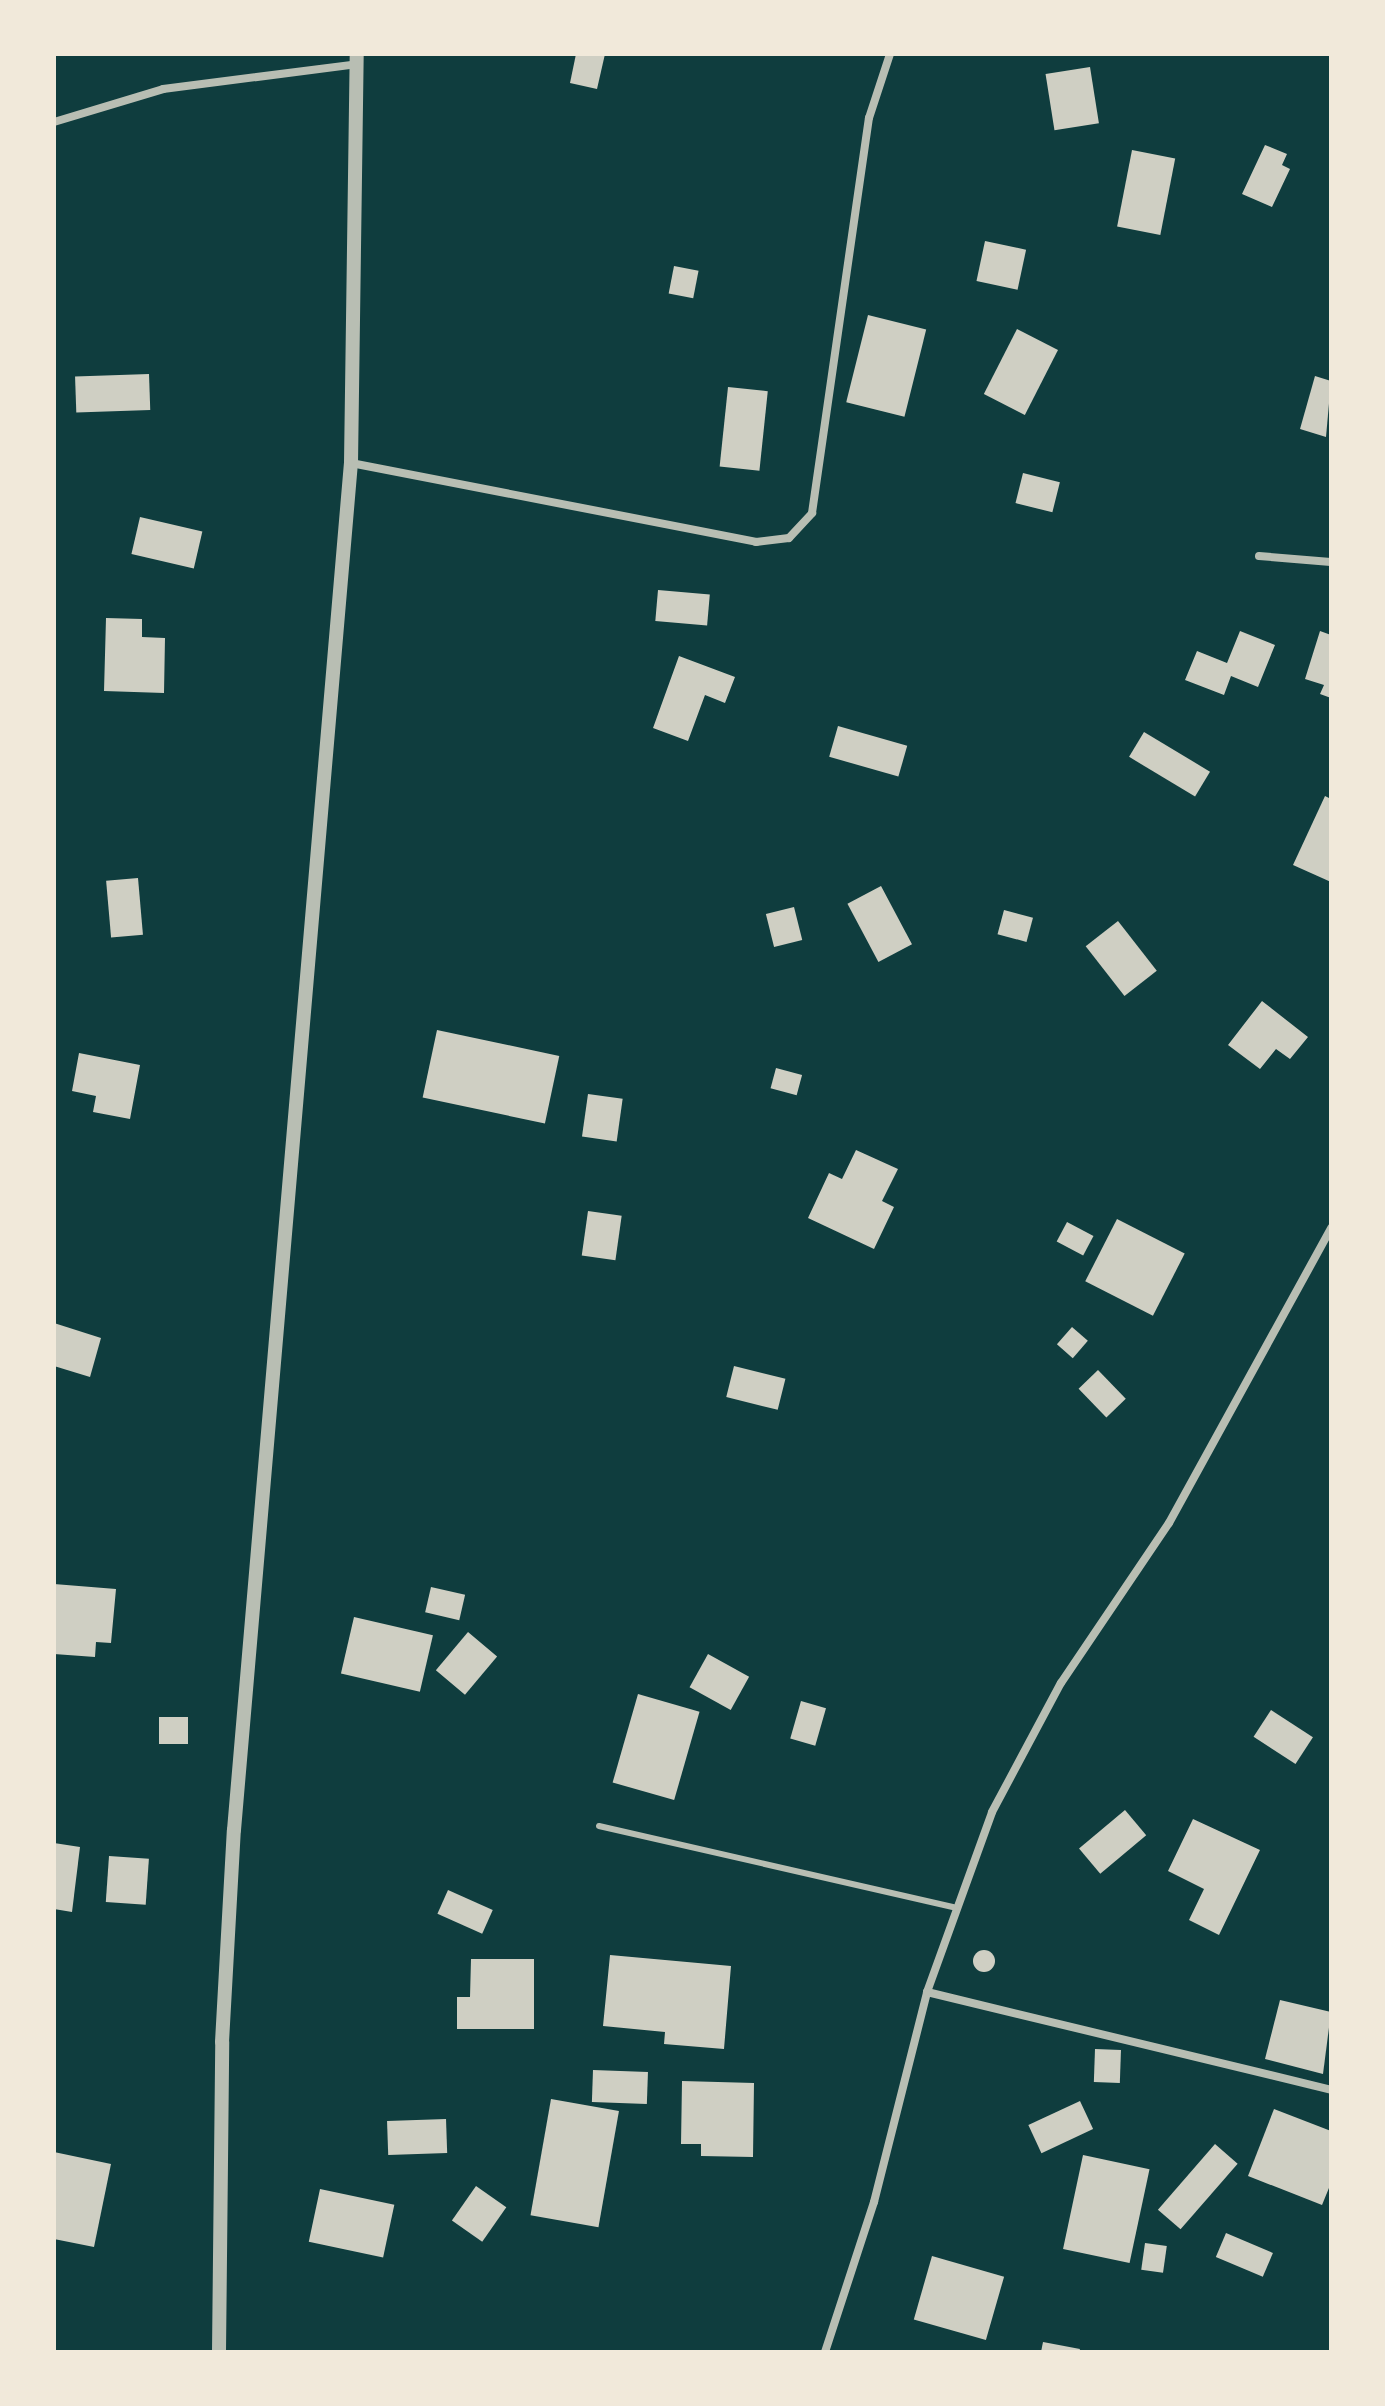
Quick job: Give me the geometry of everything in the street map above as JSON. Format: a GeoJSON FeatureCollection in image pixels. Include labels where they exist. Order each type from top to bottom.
{"type":"FeatureCollection","features":[{"type":"Feature","properties":{"kind":"street"},"geometry":{"type":"LineString","coordinates":[[351,463],[756,542],[789,538],[812,513],[869,118],[890,54]]}},
{"type":"Feature","properties":{"kind":"street"},"geometry":{"type":"LineString","coordinates":[[54,122],[163,89],[357,59],[351,463],[234,1830],[219,2352]]}},
{"type":"Feature","properties":{"kind":"street"},"geometry":{"type":"LineString","coordinates":[[1259,556],[1331,562]]}},
{"type":"Feature","properties":{"kind":"street"},"geometry":{"type":"LineString","coordinates":[[825,2352],[954,1907],[1021,1751],[1169,1523],[1331,1228]]}},
{"type":"Feature","properties":{"kind":"street"},"geometry":{"type":"LineString","coordinates":[[927,1992],[1331,2090]]}},
{"type":"Feature","properties":{"kind":"lane"},"geometry":{"type":"LineString","coordinates":[[599,1826],[954,1907]]}},
{"type":"Feature","properties":{"kind":"building"},"geometry":{"type":"Polygon","coordinates":[[[576,54],[605,54],[597,89],[570,83],[576,54]]]}},
{"type":"Feature","properties":{"kind":"building"},"geometry":{"type":"Polygon","coordinates":[[[1090,67],[1099,123],[1054,130],[1046,74],[1090,67]]]}},
{"type":"Feature","properties":{"kind":"building"},"geometry":{"type":"Polygon","coordinates":[[[1265,145],[1287,154],[1282,165],[1290,169],[1272,207],[1242,194],[1265,145]]]}},
{"type":"Feature","properties":{"kind":"building"},"geometry":{"type":"Polygon","coordinates":[[[1132,150],[1175,158],[1160,235],[1117,227],[1132,150]]]}},
{"type":"Feature","properties":{"kind":"building"},"geometry":{"type":"Polygon","coordinates":[[[985,241],[1026,250],[1018,290],[976,281],[985,241]]]}},
{"type":"Feature","properties":{"kind":"building"},"geometry":{"type":"Polygon","coordinates":[[[674,266],[699,271],[693,298],[669,293],[674,266]]]}},
{"type":"Feature","properties":{"kind":"building"},"geometry":{"type":"Polygon","coordinates":[[[868,315],[926,330],[904,417],[846,402],[868,315]]]}},
{"type":"Feature","properties":{"kind":"building"},"geometry":{"type":"Polygon","coordinates":[[[1017,329],[1058,350],[1025,415],[984,394],[1017,329]]]}},
{"type":"Feature","properties":{"kind":"building"},"geometry":{"type":"Polygon","coordinates":[[[149,374],[150,410],[76,413],[75,377],[149,374]]]}},
{"type":"Feature","properties":{"kind":"building"},"geometry":{"type":"Polygon","coordinates":[[[1315,376],[1331,381],[1326,437],[1300,429],[1315,376]]]}},
{"type":"Feature","properties":{"kind":"building"},"geometry":{"type":"Polygon","coordinates":[[[728,387],[768,391],[759,471],[720,467],[728,387]]]}},
{"type":"Feature","properties":{"kind":"building"},"geometry":{"type":"Polygon","coordinates":[[[1023,473],[1060,482],[1052,512],[1016,503],[1023,473]]]}},
{"type":"Feature","properties":{"kind":"building"},"geometry":{"type":"Polygon","coordinates":[[[140,517],[202,531],[194,568],[131,554],[140,517]]]}},
{"type":"Feature","properties":{"kind":"building"},"geometry":{"type":"Polygon","coordinates":[[[658,590],[710,595],[707,625],[655,621],[658,590]]]}},
{"type":"Feature","properties":{"kind":"building"},"geometry":{"type":"Polygon","coordinates":[[[106,618],[142,619],[142,637],[165,638],[164,693],[104,691],[106,618]]]}},
{"type":"Feature","properties":{"kind":"building"},"geometry":{"type":"Polygon","coordinates":[[[1240,631],[1275,645],[1258,687],[1231,676],[1224,695],[1185,680],[1197,651],[1227,663],[1240,631]]]}},
{"type":"Feature","properties":{"kind":"building"},"geometry":{"type":"Polygon","coordinates":[[[1320,631],[1331,635],[1331,698],[1320,694],[1324,685],[1305,679],[1320,631]]]}},
{"type":"Feature","properties":{"kind":"building"},"geometry":{"type":"Polygon","coordinates":[[[679,656],[735,677],[725,703],[705,695],[688,741],[653,728],[679,656]]]}},
{"type":"Feature","properties":{"kind":"building"},"geometry":{"type":"Polygon","coordinates":[[[838,726],[907,746],[898,777],[829,757],[838,726]]]}},
{"type":"Feature","properties":{"kind":"building"},"geometry":{"type":"Polygon","coordinates":[[[1144,732],[1210,772],[1195,797],[1129,757],[1144,732]]]}},
{"type":"Feature","properties":{"kind":"building"},"geometry":{"type":"Polygon","coordinates":[[[1325,796],[1331,799],[1331,882],[1293,865],[1325,796]]]}},
{"type":"Feature","properties":{"kind":"building"},"geometry":{"type":"Polygon","coordinates":[[[138,878],[143,935],[111,938],[106,881],[138,878]]]}},
{"type":"Feature","properties":{"kind":"building"},"geometry":{"type":"Polygon","coordinates":[[[881,886],[912,944],[878,962],[847,904],[881,886]]]}},
{"type":"Feature","properties":{"kind":"building"},"geometry":{"type":"Polygon","coordinates":[[[794,907],[802,940],[774,947],[766,914],[794,907]]]}},
{"type":"Feature","properties":{"kind":"building"},"geometry":{"type":"Polygon","coordinates":[[[1004,910],[1033,918],[1027,942],[998,934],[1004,910]]]}},
{"type":"Feature","properties":{"kind":"building"},"geometry":{"type":"Polygon","coordinates":[[[1118,921],[1157,971],[1124,996],[1086,946],[1118,921]]]}},
{"type":"Feature","properties":{"kind":"building"},"geometry":{"type":"Polygon","coordinates":[[[1262,1001],[1308,1037],[1290,1059],[1276,1049],[1260,1069],[1228,1045],[1262,1001]]]}},
{"type":"Feature","properties":{"kind":"building"},"geometry":{"type":"Polygon","coordinates":[[[437,1030],[559,1056],[545,1123],[423,1097],[437,1030]]]}},
{"type":"Feature","properties":{"kind":"building"},"geometry":{"type":"Polygon","coordinates":[[[79,1053],[140,1065],[130,1119],[93,1112],[96,1096],[72,1091],[79,1053]]]}},
{"type":"Feature","properties":{"kind":"building"},"geometry":{"type":"Polygon","coordinates":[[[776,1068],[802,1075],[797,1095],[771,1088],[776,1068]]]}},
{"type":"Feature","properties":{"kind":"building"},"geometry":{"type":"Polygon","coordinates":[[[588,1094],[623,1099],[617,1141],[582,1137],[588,1094]]]}},
{"type":"Feature","properties":{"kind":"building"},"geometry":{"type":"Polygon","coordinates":[[[856,1150],[898,1169],[882,1201],[894,1207],[874,1249],[808,1218],[829,1173],[842,1179],[856,1150]]]}},
{"type":"Feature","properties":{"kind":"building"},"geometry":{"type":"Polygon","coordinates":[[[588,1211],[622,1216],[615,1260],[582,1256],[588,1211]]]}},
{"type":"Feature","properties":{"kind":"building"},"geometry":{"type":"Polygon","coordinates":[[[1117,1219],[1185,1254],[1153,1316],[1085,1281],[1117,1219]]]}},
{"type":"Feature","properties":{"kind":"building"},"geometry":{"type":"Polygon","coordinates":[[[1067,1222],[1093,1236],[1083,1256],[1057,1241],[1067,1222]]]}},
{"type":"Feature","properties":{"kind":"building"},"geometry":{"type":"Polygon","coordinates":[[[54,1323],[101,1338],[90,1377],[54,1366],[54,1323]]]}},
{"type":"Feature","properties":{"kind":"building"},"geometry":{"type":"Polygon","coordinates":[[[1072,1327],[1088,1341],[1073,1358],[1057,1344],[1072,1327]]]}},
{"type":"Feature","properties":{"kind":"building"},"geometry":{"type":"Polygon","coordinates":[[[734,1366],[785,1379],[778,1410],[726,1397],[734,1366]]]}},
{"type":"Feature","properties":{"kind":"building"},"geometry":{"type":"Polygon","coordinates":[[[1098,1370],[1126,1399],[1106,1418],[1079,1389],[1098,1370]]]}},
{"type":"Feature","properties":{"kind":"building"},"geometry":{"type":"Polygon","coordinates":[[[54,1584],[116,1589],[111,1643],[96,1642],[95,1657],[54,1654],[54,1584]]]}},
{"type":"Feature","properties":{"kind":"building"},"geometry":{"type":"Polygon","coordinates":[[[431,1587],[465,1595],[459,1620],[425,1612],[431,1587]]]}},
{"type":"Feature","properties":{"kind":"building"},"geometry":{"type":"Polygon","coordinates":[[[354,1617],[433,1635],[420,1692],[341,1674],[354,1617]]]}},
{"type":"Feature","properties":{"kind":"building"},"geometry":{"type":"Polygon","coordinates":[[[468,1632],[497,1656],[465,1695],[436,1670],[468,1632]]]}},
{"type":"Feature","properties":{"kind":"building"},"geometry":{"type":"Polygon","coordinates":[[[708,1654],[749,1677],[731,1710],[690,1687],[708,1654]]]}},
{"type":"Feature","properties":{"kind":"building"},"geometry":{"type":"Polygon","coordinates":[[[638,1694],[700,1712],[674,1800],[613,1782],[638,1694]]]}},
{"type":"Feature","properties":{"kind":"building"},"geometry":{"type":"Polygon","coordinates":[[[801,1701],[826,1708],[815,1746],[790,1738],[801,1701]]]}},
{"type":"Feature","properties":{"kind":"building"},"geometry":{"type":"Polygon","coordinates":[[[1271,1710],[1313,1737],[1296,1764],[1254,1737],[1271,1710]]]}},
{"type":"Feature","properties":{"kind":"building"},"geometry":{"type":"Polygon","coordinates":[[[159,1717],[188,1717],[188,1744],[159,1744],[159,1717]]]}},
{"type":"Feature","properties":{"kind":"building"},"geometry":{"type":"Polygon","coordinates":[[[1125,1810],[1146,1835],[1100,1874],[1079,1849],[1125,1810]]]}},
{"type":"Feature","properties":{"kind":"building"},"geometry":{"type":"Polygon","coordinates":[[[1193,1819],[1260,1850],[1219,1935],[1189,1920],[1204,1889],[1168,1871],[1193,1819]]]}},
{"type":"Feature","properties":{"kind":"building"},"geometry":{"type":"Polygon","coordinates":[[[54,1843],[80,1847],[72,1912],[54,1909],[54,1843]]]}},
{"type":"Feature","properties":{"kind":"building"},"geometry":{"type":"Polygon","coordinates":[[[109,1856],[149,1859],[146,1905],[106,1902],[109,1856]]]}},
{"type":"Feature","properties":{"kind":"building"},"geometry":{"type":"Polygon","coordinates":[[[448,1890],[493,1910],[482,1934],[437,1914],[448,1890]]]}},
{"type":"Feature","properties":{"kind":"building"},"geometry":{"type":"Polygon","coordinates":[[[984,1950],[992,1953],[995,1961],[992,1969],[984,1972],[976,1969],[973,1961],[976,1953],[984,1950]]]}},
{"type":"Feature","properties":{"kind":"building"},"geometry":{"type":"Polygon","coordinates":[[[610,1955],[731,1966],[724,2049],[664,2044],[665,2032],[603,2026],[610,1955]]]}},
{"type":"Feature","properties":{"kind":"building"},"geometry":{"type":"Polygon","coordinates":[[[471,1959],[534,1959],[534,2029],[457,2029],[457,1997],[470,1997],[471,1959]]]}},
{"type":"Feature","properties":{"kind":"building"},"geometry":{"type":"Polygon","coordinates":[[[1280,2000],[1331,2012],[1323,2074],[1265,2059],[1280,2000]]]}},
{"type":"Feature","properties":{"kind":"building"},"geometry":{"type":"Polygon","coordinates":[[[1095,2049],[1121,2050],[1120,2083],[1094,2082],[1095,2049]]]}},
{"type":"Feature","properties":{"kind":"building"},"geometry":{"type":"Polygon","coordinates":[[[593,2070],[648,2072],[647,2104],[592,2102],[593,2070]]]}},
{"type":"Feature","properties":{"kind":"building"},"geometry":{"type":"Polygon","coordinates":[[[682,2081],[754,2083],[753,2157],[701,2156],[701,2144],[681,2144],[682,2081]]]}},
{"type":"Feature","properties":{"kind":"building"},"geometry":{"type":"Polygon","coordinates":[[[551,2099],[619,2111],[598,2227],[531,2215],[551,2099]]]}},
{"type":"Feature","properties":{"kind":"building"},"geometry":{"type":"Polygon","coordinates":[[[1080,2101],[1093,2129],[1041,2153],[1028,2125],[1080,2101]]]}},
{"type":"Feature","properties":{"kind":"building"},"geometry":{"type":"Polygon","coordinates":[[[1274,2109],[1331,2131],[1331,2183],[1322,2205],[1248,2176],[1274,2109]]]}},
{"type":"Feature","properties":{"kind":"building"},"geometry":{"type":"Polygon","coordinates":[[[446,2119],[447,2153],[388,2155],[387,2121],[446,2119]]]}},
{"type":"Feature","properties":{"kind":"building"},"geometry":{"type":"Polygon","coordinates":[[[1215,2144],[1238,2164],[1181,2229],[1158,2210],[1215,2144]]]}},
{"type":"Feature","properties":{"kind":"building"},"geometry":{"type":"Polygon","coordinates":[[[54,2152],[111,2164],[94,2247],[54,2239],[54,2152]]]}},
{"type":"Feature","properties":{"kind":"building"},"geometry":{"type":"Polygon","coordinates":[[[1083,2155],[1150,2169],[1130,2263],[1063,2249],[1083,2155]]]}},
{"type":"Feature","properties":{"kind":"building"},"geometry":{"type":"Polygon","coordinates":[[[476,2186],[506,2207],[482,2242],[452,2220],[476,2186]]]}},
{"type":"Feature","properties":{"kind":"building"},"geometry":{"type":"Polygon","coordinates":[[[320,2189],[394,2205],[383,2258],[309,2242],[320,2189]]]}},
{"type":"Feature","properties":{"kind":"building"},"geometry":{"type":"Polygon","coordinates":[[[1226,2233],[1273,2253],[1263,2277],[1216,2257],[1226,2233]]]}},
{"type":"Feature","properties":{"kind":"building"},"geometry":{"type":"Polygon","coordinates":[[[1145,2243],[1167,2246],[1163,2273],[1141,2270],[1145,2243]]]}},
{"type":"Feature","properties":{"kind":"building"},"geometry":{"type":"Polygon","coordinates":[[[932,2256],[1004,2277],[986,2340],[914,2319],[932,2256]]]}},
{"type":"Feature","properties":{"kind":"building"},"geometry":{"type":"Polygon","coordinates":[[[1043,2342],[1080,2349],[1079,2352],[1041,2352],[1043,2342]]]}}]}
